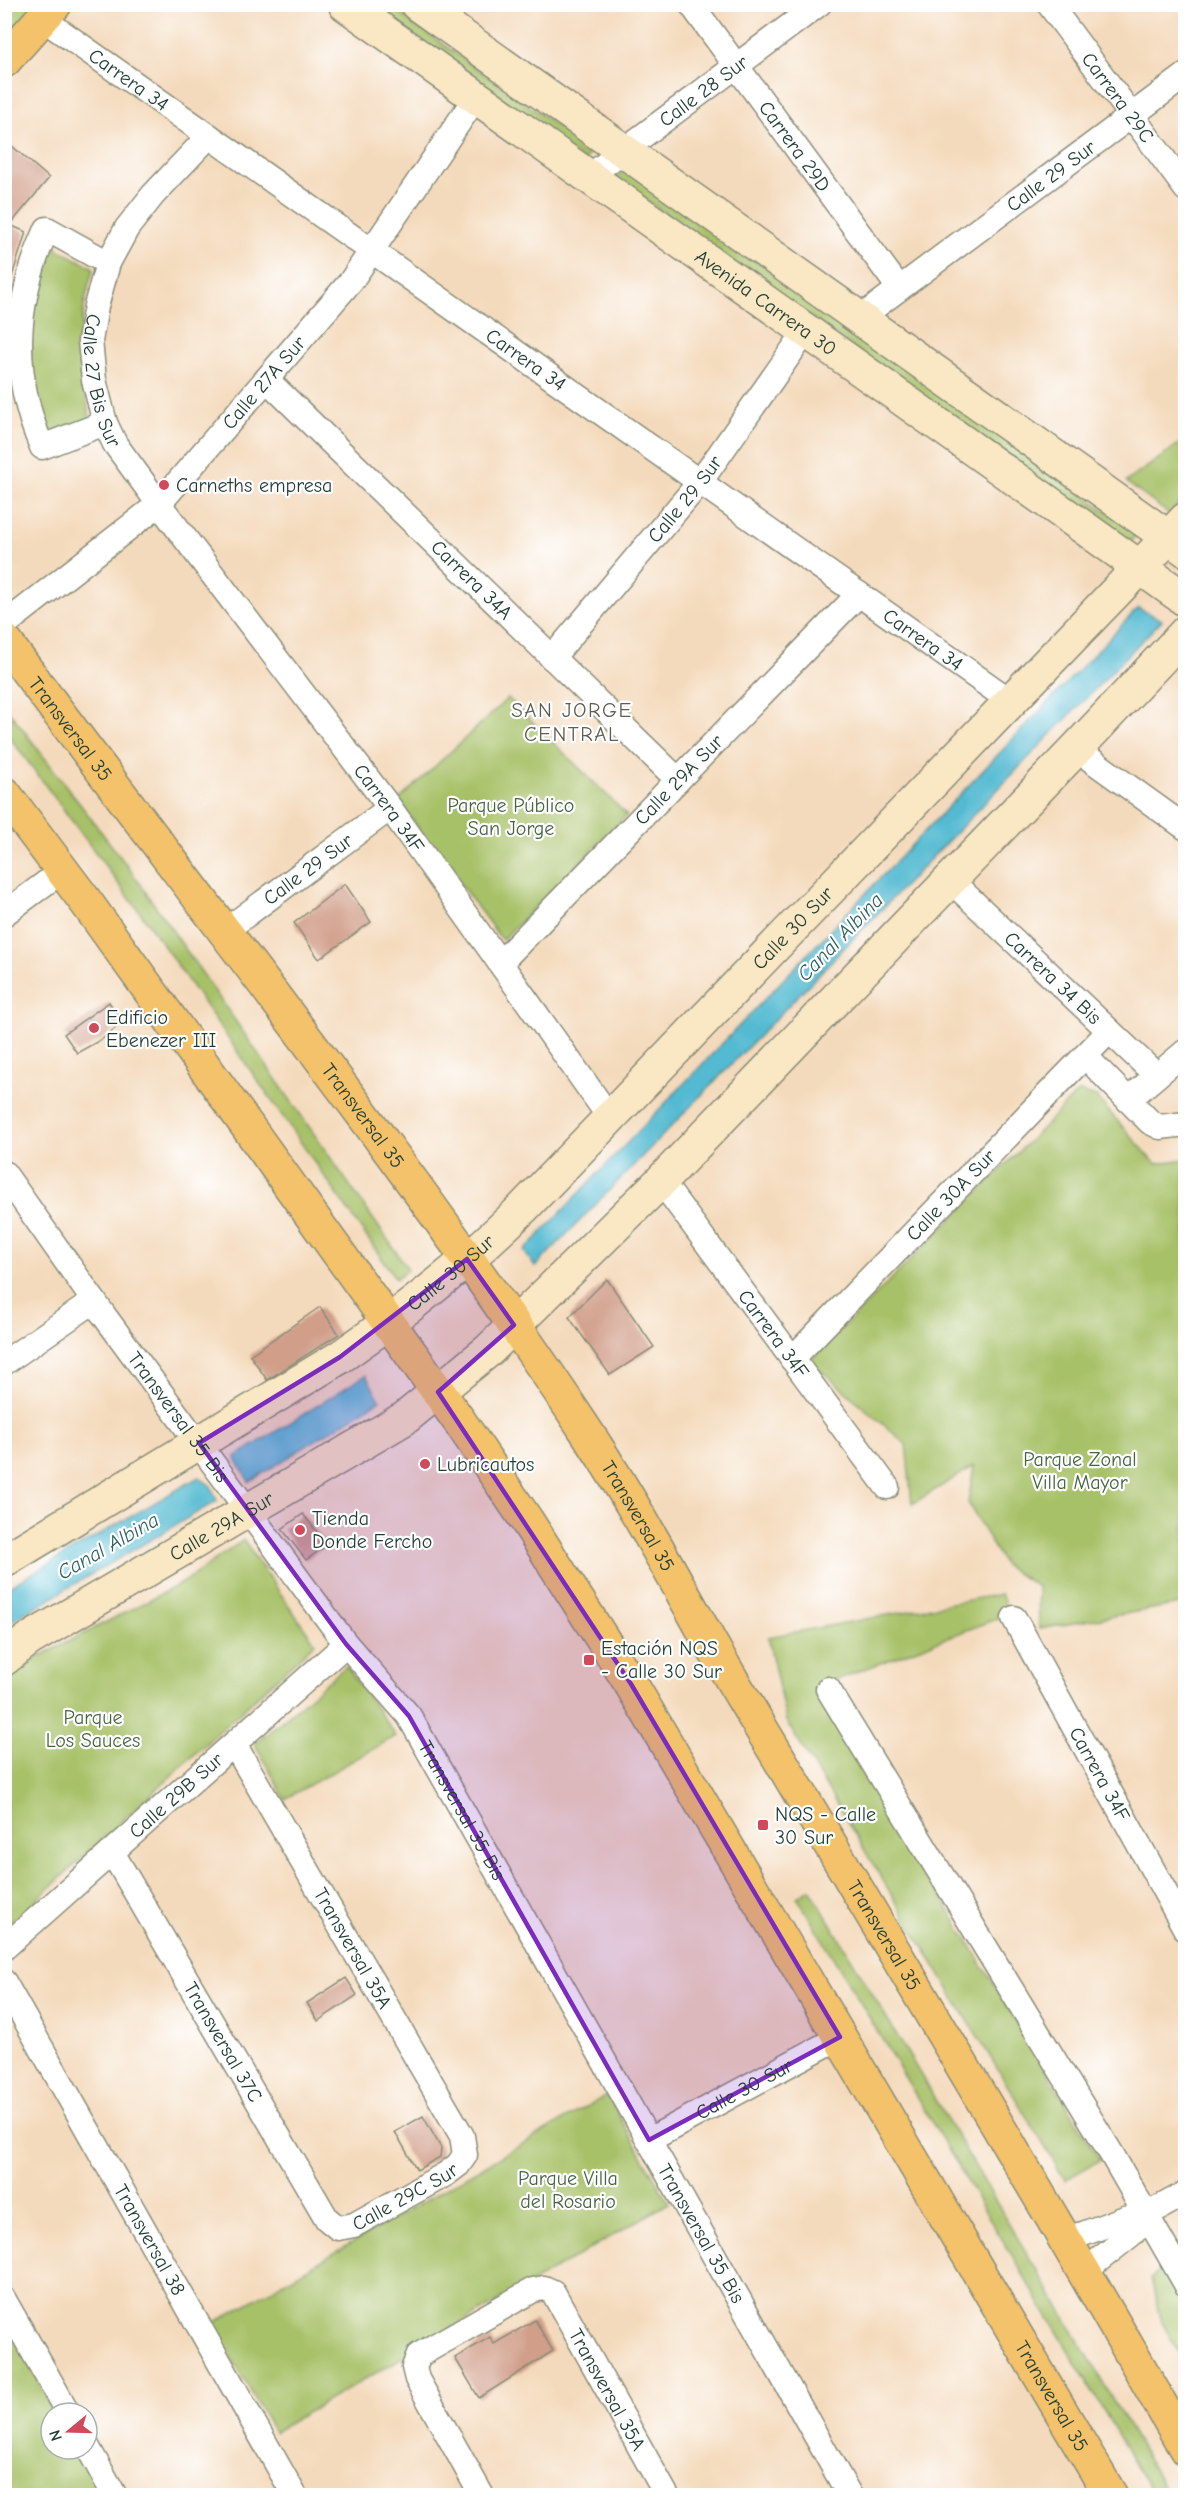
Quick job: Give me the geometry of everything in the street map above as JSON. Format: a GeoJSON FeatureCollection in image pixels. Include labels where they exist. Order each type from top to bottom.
{"type":"FeatureCollection","features":[{"type":"Feature","properties":{"kind":"main road"},"geometry":{"type":"LineString","coordinates":[[4,61],[49,12]]}},
{"type":"Feature","properties":{"kind":"main road","name":"Transversal 35"},"geometry":{"type":"LineString","coordinates":[[4,640],[100,769],[226,930],[467,1259],[592,1439],[636,1511],[715,1651],[1087,2276],[1185,2449]]}},
{"type":"Feature","properties":{"kind":"main road","name":"Transversal 35"},"geometry":{"type":"LineString","coordinates":[[4,793],[63,870],[438,1392],[521,1512],[631,1684],[1111,2496]]}},
{"type":"Feature","properties":{"kind":"street","name":"Avenida Carrera 30"},"geometry":{"type":"LineString","coordinates":[[345,4],[1185,600]]}},
{"type":"Feature","properties":{"kind":"street","name":"Avenida Carrera 30"},"geometry":{"type":"LineString","coordinates":[[417,4],[860,318],[1180,535]]}},
{"type":"Feature","properties":{"kind":"street","name":"Carrera 29D"},"geometry":{"type":"LineString","coordinates":[[691,4],[899,288]]}},
{"type":"Feature","properties":{"kind":"street","name":"Calle 28 Sur"},"geometry":{"type":"LineString","coordinates":[[588,177],[819,4]]}},
{"type":"Feature","properties":{"kind":"street","name":"Carrera 29C"},"geometry":{"type":"LineString","coordinates":[[1049,4],[1185,189]]}},
{"type":"Feature","properties":{"kind":"street","name":"Carrera 34"},"geometry":{"type":"LineString","coordinates":[[49,12],[209,136],[1009,700]]}},
{"type":"Feature","properties":{"kind":"street","name":"Calle 29 Sur"},"geometry":{"type":"LineString","coordinates":[[860,318],[1185,75]]}},
{"type":"Feature","properties":{"kind":"street","name":"Calle 27A Sur"},"geometry":{"type":"LineString","coordinates":[[4,625],[159,504],[351,281],[476,97]]}},
{"type":"Feature","properties":{"kind":"street","name":"Calle 27 Bis Sur"},"geometry":{"type":"LineString","coordinates":[[159,504],[115,444],[105,423],[94,380],[90,341],[96,306],[108,263],[127,228],[153,195],[209,136]]}},
{"type":"Feature","properties":{"kind":"street"},"geometry":{"type":"LineString","coordinates":[[105,423],[42,447],[25,400],[20,338],[21,310],[27,282],[35,255],[47,229],[108,263]]}},
{"type":"Feature","properties":{"kind":"street","name":"Calle 29 Sur"},"geometry":{"type":"LineString","coordinates":[[552,658],[700,482],[807,331]]}},
{"type":"Feature","properties":{"kind":"street","name":"Carrera 34A"},"geometry":{"type":"LineString","coordinates":[[267,380],[678,780]]}},
{"type":"Feature","properties":{"kind":"street","name":"Carrera 34F"},"geometry":{"type":"LineString","coordinates":[[159,504],[390,808],[610,1118]]}},
{"type":"Feature","properties":{"kind":"street","name":"Calle 30 Sur"},"geometry":{"type":"LineString","coordinates":[[387,1323],[506,1225],[1009,700],[1140,567],[1180,535]]}},
{"type":"Feature","properties":{"kind":"street","name":"Calle 29A Sur"},"geometry":{"type":"LineString","coordinates":[[500,963],[859,594]]}},
{"type":"Feature","properties":{"kind":"street"},"geometry":{"type":"LineString","coordinates":[[438,1392],[489,1350],[661,1181],[1076,749],[1185,632]]}},
{"type":"Feature","properties":{"kind":"street"},"geometry":{"type":"LineString","coordinates":[[1076,749],[1185,828]]}},
{"type":"Feature","properties":{"kind":"street","name":"Calle 29 Sur"},"geometry":{"type":"LineString","coordinates":[[226,930],[390,808]]}},
{"type":"Feature","properties":{"kind":"street"},"geometry":{"type":"LineString","coordinates":[[4,914],[63,870]]}},
{"type":"Feature","properties":{"kind":"street","name":"Carrera 34 Bis"},"geometry":{"type":"LineString","coordinates":[[950,880],[1156,1075]]}},
{"type":"Feature","properties":{"kind":"street","name":"Calle 30A Sur"},"geometry":{"type":"LineString","coordinates":[[792,1359],[1109,1031]]}},
{"type":"Feature","properties":{"kind":"street"},"geometry":{"type":"LineString","coordinates":[[1128,1100],[1185,1051]]}},
{"type":"Feature","properties":{"kind":"street"},"geometry":{"type":"LineString","coordinates":[[1085,1056],[1150,1122],[1160,1126],[1185,1124]]}},
{"type":"Feature","properties":{"kind":"street","name":"Transversal 35 Bis"},"geometry":{"type":"LineString","coordinates":[[4,1173],[94,1301],[346,1644],[409,1716],[850,2496]]}},
{"type":"Feature","properties":{"kind":"street","name":"Carrera 34F"},"geometry":{"type":"LineString","coordinates":[[661,1181],[887,1487]]}},
{"type":"Feature","properties":{"kind":"street"},"geometry":{"type":"LineString","coordinates":[[4,1363],[94,1301]]}},
{"type":"Feature","properties":{"kind":"street"},"geometry":{"type":"LineString","coordinates":[[4,1561],[205,1452],[387,1323]]}},
{"type":"Feature","properties":{"kind":"street","name":"Calle 29A Sur"},"geometry":{"type":"LineString","coordinates":[[4,1659],[28,1640],[241,1502],[405,1418],[438,1392]]}},
{"type":"Feature","properties":{"kind":"street","name":"Carrera 34F"},"geometry":{"type":"LineString","coordinates":[[1014,1618],[1185,1930]]}},
{"type":"Feature","properties":{"kind":"street","name":"Calle 29B Sur"},"geometry":{"type":"LineString","coordinates":[[4,1947],[346,1644]]}},
{"type":"Feature","properties":{"kind":"street"},"geometry":{"type":"LineString","coordinates":[[828,1689],[1146,2215],[1185,2284]]}},
{"type":"Feature","properties":{"kind":"street","name":"Transversal 35A"},"geometry":{"type":"LineString","coordinates":[[234,1744],[462,2136],[465,2155]]}},
{"type":"Feature","properties":{"kind":"street","name":"Transversal 37C"},"geometry":{"type":"LineString","coordinates":[[112,1852],[327,2219],[338,2228]]}},
{"type":"Feature","properties":{"kind":"street","name":"Transversal 38"},"geometry":{"type":"LineString","coordinates":[[4,1982],[295,2496]]}},
{"type":"Feature","properties":{"kind":"street","name":"Calle 30 Sur"},"geometry":{"type":"LineString","coordinates":[[649,2140],[840,2037]]}},
{"type":"Feature","properties":{"kind":"street","name":"Calle 29C Sur"},"geometry":{"type":"LineString","coordinates":[[338,2228],[354,2225],[446,2174],[458,2165],[465,2155]]}},
{"type":"Feature","properties":{"kind":"street"},"geometry":{"type":"LineString","coordinates":[[1062,2234],[1074,2236],[1125,2218],[1146,2215],[1185,2193]]}},
{"type":"Feature","properties":{"kind":"street"},"geometry":{"type":"LineString","coordinates":[[1087,2276],[1095,2263],[1133,2233],[1146,2215]]}},
{"type":"Feature","properties":{"kind":"street","name":"Transversal 35A"},"geometry":{"type":"LineString","coordinates":[[482,2496],[417,2379],[414,2367],[419,2355],[534,2290],[544,2288],[553,2292],[667,2496]]}},
{"type":"Feature","properties":{"kind":"street"},"geometry":{"type":"LineString","coordinates":[[4,2300],[61,2401]]}},
{"type":"Feature","properties":{"kind":"street"},"geometry":{"type":"LineString","coordinates":[[95,2461],[115,2496]]}},
{"type":"Feature","properties":{"kind":"highlighted area"},"geometry":{"type":"Polygon","coordinates":[[[467,1259],[514,1325],[438,1392],[631,1684],[840,2037],[649,2140],[409,1716],[346,1644],[199,1443],[340,1357],[467,1259]]]}},
{"type":"Feature","properties":{"kind":"green space"},"geometry":{"type":"Polygon","coordinates":[[[6,5],[36,5],[4,39],[4,7],[6,5]]]}},
{"type":"Feature","properties":{"kind":"green space"},"geometry":{"type":"Polygon","coordinates":[[[366,5],[388,5],[592,151],[584,161],[366,5]]]}},
{"type":"Feature","properties":{"kind":"green space"},"geometry":{"type":"Polygon","coordinates":[[[627,168],[1137,533],[1129,545],[614,177],[627,168]]]}},
{"type":"Feature","properties":{"kind":"green space"},"geometry":{"type":"Polygon","coordinates":[[[52,246],[94,268],[84,305],[81,343],[83,380],[90,418],[49,432],[38,404],[32,372],[30,324],[33,301],[52,246]]]}},
{"type":"Feature","properties":{"kind":"green space"},"geometry":{"type":"Polygon","coordinates":[[[1185,440],[1185,497],[1169,514],[1126,482],[1185,440]]]}},
{"type":"Feature","properties":{"kind":"green space","name":"Parque Público San Jorge"},"geometry":{"type":"Polygon","coordinates":[[[508,698],[627,815],[502,940],[398,801],[508,698]]]}},
{"type":"Feature","properties":{"kind":"green space"},"geometry":{"type":"Polygon","coordinates":[[[5,706],[131,871],[408,1269],[396,1279],[145,919],[5,731],[5,706]]]}},
{"type":"Feature","properties":{"kind":"green space","name":"Parque Zonal Villa Mayor"},"geometry":{"type":"Polygon","coordinates":[[[1080,1092],[1096,1097],[1156,1164],[1185,1159],[1185,1603],[1039,1629],[1038,1587],[1004,1565],[968,1503],[974,1466],[912,1504],[906,1444],[810,1361],[1080,1092]]]}},
{"type":"Feature","properties":{"kind":"green space","name":"Parque Los Sauces"},"geometry":{"type":"Polygon","coordinates":[[[243,1540],[315,1643],[5,1929],[5,1679],[27,1663],[184,1582],[243,1540]]]}},
{"type":"Feature","properties":{"kind":"green space"},"geometry":{"type":"Polygon","coordinates":[[[1001,1594],[1009,1614],[815,1688],[1100,2160],[1065,2180],[786,1721],[768,1637],[1001,1594]]]}},
{"type":"Feature","properties":{"kind":"green space"},"geometry":{"type":"Polygon","coordinates":[[[346,1666],[396,1736],[285,1799],[255,1744],[346,1666]]]}},
{"type":"Feature","properties":{"kind":"green space"},"geometry":{"type":"Polygon","coordinates":[[[810,1889],[1168,2495],[1153,2495],[797,1897],[810,1889]]]}},
{"type":"Feature","properties":{"kind":"green space","name":"Parque Villa del Rosario"},"geometry":{"type":"Polygon","coordinates":[[[607,2095],[669,2203],[274,2432],[212,2324],[607,2095]]]}},
{"type":"Feature","properties":{"kind":"green space"},"geometry":{"type":"Polygon","coordinates":[[[1163,2269],[1185,2308],[1185,2363],[1160,2319],[1151,2278],[1163,2269]]]}},
{"type":"Feature","properties":{"kind":"green space"},"geometry":{"type":"Polygon","coordinates":[[[4,2320],[49,2401],[39,2401],[39,2461],[84,2461],[103,2495],[5,2495],[4,2320]]]}},
{"type":"Feature","properties":{"kind":"water","name":"Canal Albina"},"geometry":{"type":"Polygon","coordinates":[[[1138,608],[1162,620],[535,1267],[524,1251],[1138,608]]]}},
{"type":"Feature","properties":{"kind":"water"},"geometry":{"type":"Polygon","coordinates":[[[366,1375],[380,1400],[249,1482],[235,1457],[366,1375]]]}},
{"type":"Feature","properties":{"kind":"water","name":"Canal Albina"},"geometry":{"type":"Polygon","coordinates":[[[199,1477],[211,1486],[217,1501],[5,1625],[5,1589],[199,1477]]]}},
{"type":"Feature","properties":{"kind":"building"},"geometry":{"type":"Polygon","coordinates":[[[12,146],[49,178],[10,225],[26,232],[8,289],[4,289],[4,156],[12,146]]]}},
{"type":"Feature","properties":{"kind":"building"},"geometry":{"type":"Polygon","coordinates":[[[345,884],[371,922],[319,959],[294,923],[345,884]]]}},
{"type":"Feature","properties":{"kind":"building","name":"Edificio Ebenezer III"},"geometry":{"type":"Polygon","coordinates":[[[109,1002],[122,1022],[104,1038],[77,1053],[64,1034],[109,1002]]]}},
{"type":"Feature","properties":{"kind":"building"},"geometry":{"type":"Polygon","coordinates":[[[607,1279],[654,1347],[610,1375],[569,1317],[607,1279]]]}},
{"type":"Feature","properties":{"kind":"building"},"geometry":{"type":"Polygon","coordinates":[[[320,1307],[339,1334],[267,1380],[250,1355],[320,1307]]]}},
{"type":"Feature","properties":{"kind":"building"},"geometry":{"type":"Polygon","coordinates":[[[303,1514],[327,1545],[306,1560],[282,1529],[303,1514]]]}},
{"type":"Feature","properties":{"kind":"building"},"geometry":{"type":"Polygon","coordinates":[[[346,1978],[357,1995],[318,2021],[307,2003],[346,1978]]]}},
{"type":"Feature","properties":{"kind":"building"},"geometry":{"type":"Polygon","coordinates":[[[423,2116],[441,2148],[440,2157],[417,2170],[395,2132],[423,2116]]]}},
{"type":"Feature","properties":{"kind":"building"},"geometry":{"type":"Polygon","coordinates":[[[535,2320],[553,2351],[479,2398],[455,2358],[490,2337],[494,2344],[535,2320]]]}},
{"type":"Feature","properties":{"kind":"place","name":"Carneths empresa"},"geometry":{"type":"Point","coordinates":[164,485]}},
{"type":"Feature","properties":{"kind":"place","name":"Edificio Ebenezer III"},"geometry":{"type":"Point","coordinates":[94,1028]}},
{"type":"Feature","properties":{"kind":"place","name":"Lubricautos"},"geometry":{"type":"Point","coordinates":[425,1464]}},
{"type":"Feature","properties":{"kind":"place","name":"Tienda Donde Fercho"},"geometry":{"type":"Point","coordinates":[300,1530]}},
{"type":"Feature","properties":{"kind":"place","name":"Estación NQS - Calle 30 Sur"},"geometry":{"type":"Point","coordinates":[589,1660]}},
{"type":"Feature","properties":{"kind":"place","name":"NQS - Calle 30 Sur"},"geometry":{"type":"Point","coordinates":[763,1825]}},
{"type":"Feature","properties":{"kind":"district","name":"SAN JORGE CENTRAL"},"geometry":{"type":"Point","coordinates":[572,722]}}]}
